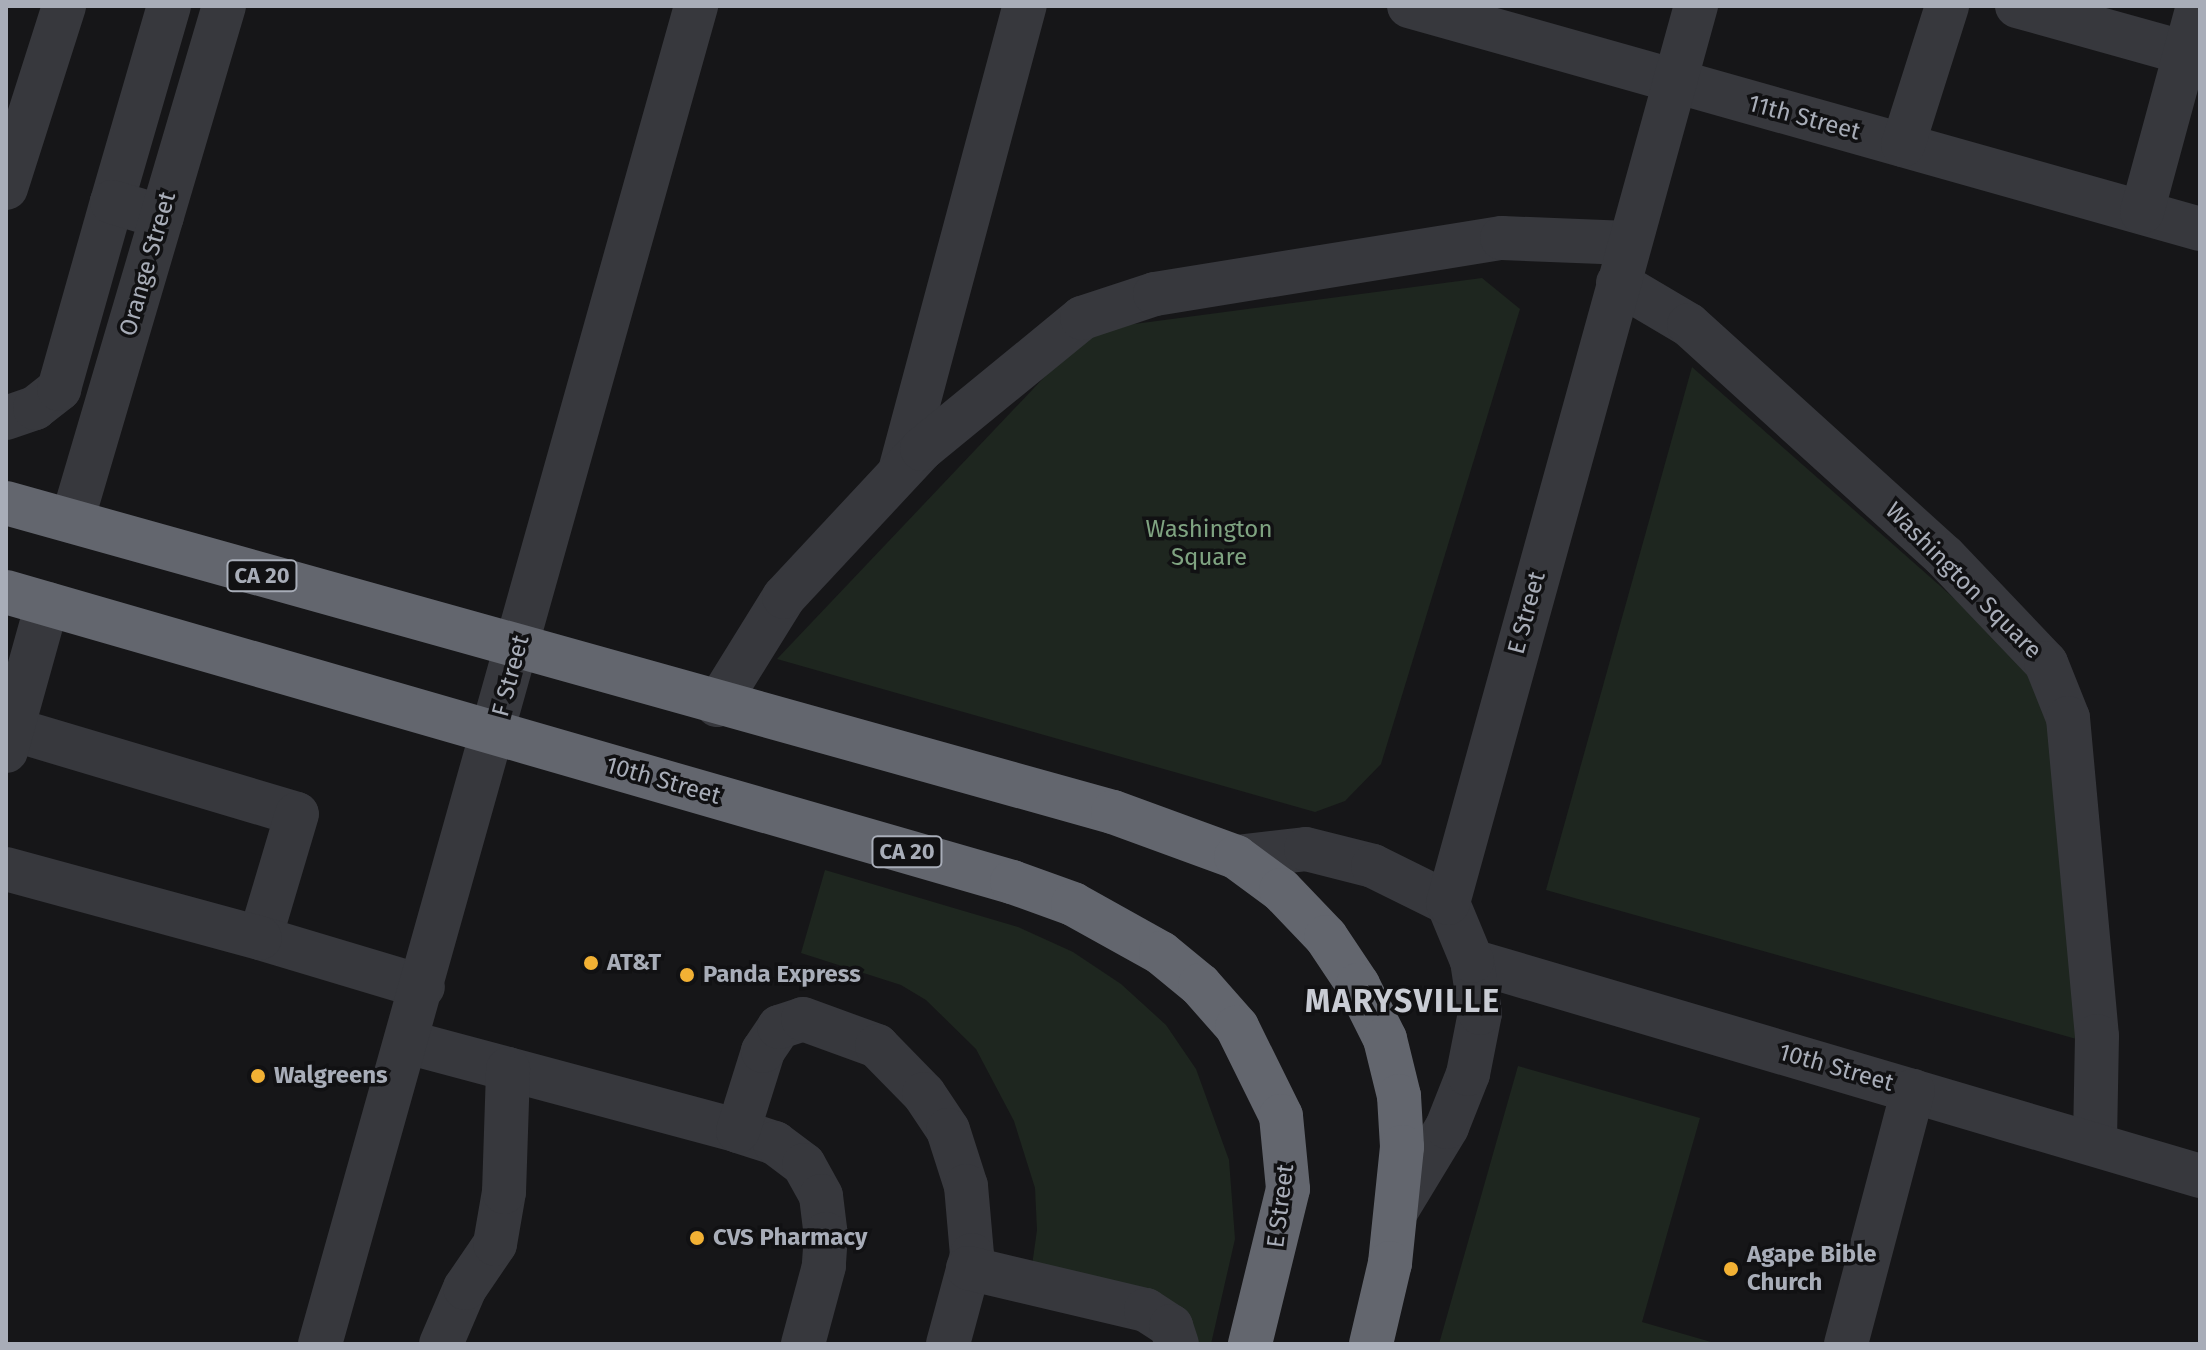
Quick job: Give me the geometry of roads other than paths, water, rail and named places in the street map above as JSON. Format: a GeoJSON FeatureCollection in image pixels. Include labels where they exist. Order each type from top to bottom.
{"type":"FeatureCollection","features":[{"type":"Feature","properties":{"kind":"highway","name":"CA 20"},"geometry":{"type":"LineString","coordinates":[[6,503],[717,705],[1113,812],[1236,857],[1281,890],[1326,937],[1358,985],[1385,1039],[1399,1096],[1398,1208],[1371,1344]]}},
{"type":"Feature","properties":{"kind":"highway","name":"10th Street"},"geometry":{"type":"LineString","coordinates":[[6,592],[496,732],[1073,904],[1161,953],[1200,985],[1237,1027],[1262,1068]]}},
{"type":"Feature","properties":{"kind":"highway","name":"E Street"},"geometry":{"type":"LineString","coordinates":[[1250,1344],[1288,1189],[1281,1116],[1262,1068]]}},
{"type":"Feature","properties":{"kind":"street"},"geometry":{"type":"LineString","coordinates":[[6,188],[64,6]]}},
{"type":"Feature","properties":{"kind":"street","name":"Orange Street"},"geometry":{"type":"LineString","coordinates":[[72,521],[224,6]]}},
{"type":"Feature","properties":{"kind":"street","name":"F Street"},"geometry":{"type":"LineString","coordinates":[[320,1344],[496,732],[696,6]]}},
{"type":"Feature","properties":{"kind":"street"},"geometry":{"type":"LineString","coordinates":[[900,472],[1025,6]]}},
{"type":"Feature","properties":{"kind":"street","name":"11th Street"},"geometry":{"type":"LineString","coordinates":[[1409,6],[2200,229]]}},
{"type":"Feature","properties":{"kind":"street","name":"E Street"},"geometry":{"type":"LineString","coordinates":[[1448,903],[1696,6]]}},
{"type":"Feature","properties":{"kind":"street"},"geometry":{"type":"LineString","coordinates":[[1903,145],[1947,6]]}},
{"type":"Feature","properties":{"kind":"street"},"geometry":{"type":"LineString","coordinates":[[2017,6],[2185,53]]}},
{"type":"Feature","properties":{"kind":"street"},"geometry":{"type":"LineString","coordinates":[[2142,212],[2198,6]]}},
{"type":"Feature","properties":{"kind":"street"},"geometry":{"type":"LineString","coordinates":[[6,418],[35,408],[59,389],[169,8]]}},
{"type":"Feature","properties":{"kind":"street"},"geometry":{"type":"LineString","coordinates":[[112,202],[162,217]]}},
{"type":"Feature","properties":{"kind":"street","name":"Washington Square"},"geometry":{"type":"LineString","coordinates":[[717,705],[784,597],[900,472],[1082,318],[1155,294],[1502,238],[1623,263],[1944,556],[2046,663],[2068,718],[2097,1036],[2095,1143]]}},
{"type":"Feature","properties":{"kind":"street"},"geometry":{"type":"LineString","coordinates":[[47,604],[9,740],[297,814],[260,938]]}},
{"type":"Feature","properties":{"kind":"street"},"geometry":{"type":"LineString","coordinates":[[1236,857],[1306,849],[1373,866],[1448,903],[1472,961],[1480,1013],[1468,1074],[1447,1127],[1398,1208]]}},
{"type":"Feature","properties":{"kind":"street"},"geometry":{"type":"LineString","coordinates":[[6,869],[260,938],[423,987]]}},
{"type":"Feature","properties":{"kind":"street","name":"10th Street"},"geometry":{"type":"LineString","coordinates":[[1472,961],[2200,1176]]}},
{"type":"Feature","properties":{"kind":"street"},"geometry":{"type":"LineString","coordinates":[[738,1131],[763,1051],[779,1027],[803,1019],[877,1046],[924,1094],[948,1130],[966,1186],[972,1255],[948,1344]]}},
{"type":"Feature","properties":{"kind":"street"},"geometry":{"type":"LineString","coordinates":[[407,1042],[738,1131],[775,1143],[804,1165],[821,1196],[824,1266],[803,1344]]}},
{"type":"Feature","properties":{"kind":"street"},"geometry":{"type":"LineString","coordinates":[[441,1344],[465,1288],[495,1244],[504,1192],[508,1069]]}},
{"type":"Feature","properties":{"kind":"street"},"geometry":{"type":"LineString","coordinates":[[1846,1344],[1913,1091]]}},
{"type":"Feature","properties":{"kind":"street"},"geometry":{"type":"LineString","coordinates":[[968,1268],[1146,1310],[1171,1326],[1177,1344]]}},
{"type":"Feature","properties":{"kind":"place","name":"AT&T"},"geometry":{"type":"Point","coordinates":[591,963]}},
{"type":"Feature","properties":{"kind":"place","name":"Panda Express"},"geometry":{"type":"Point","coordinates":[687,975]}},
{"type":"Feature","properties":{"kind":"place","name":"Walgreens"},"geometry":{"type":"Point","coordinates":[258,1076]}},
{"type":"Feature","properties":{"kind":"place","name":"CVS Pharmacy"},"geometry":{"type":"Point","coordinates":[697,1238]}},
{"type":"Feature","properties":{"kind":"place","name":"Agape Bible Church"},"geometry":{"type":"Point","coordinates":[1731,1269]}},
{"type":"Feature","properties":{"kind":"district","name":"MARYSVILLE"},"geometry":{"type":"Point","coordinates":[1403,1001]}}]}
